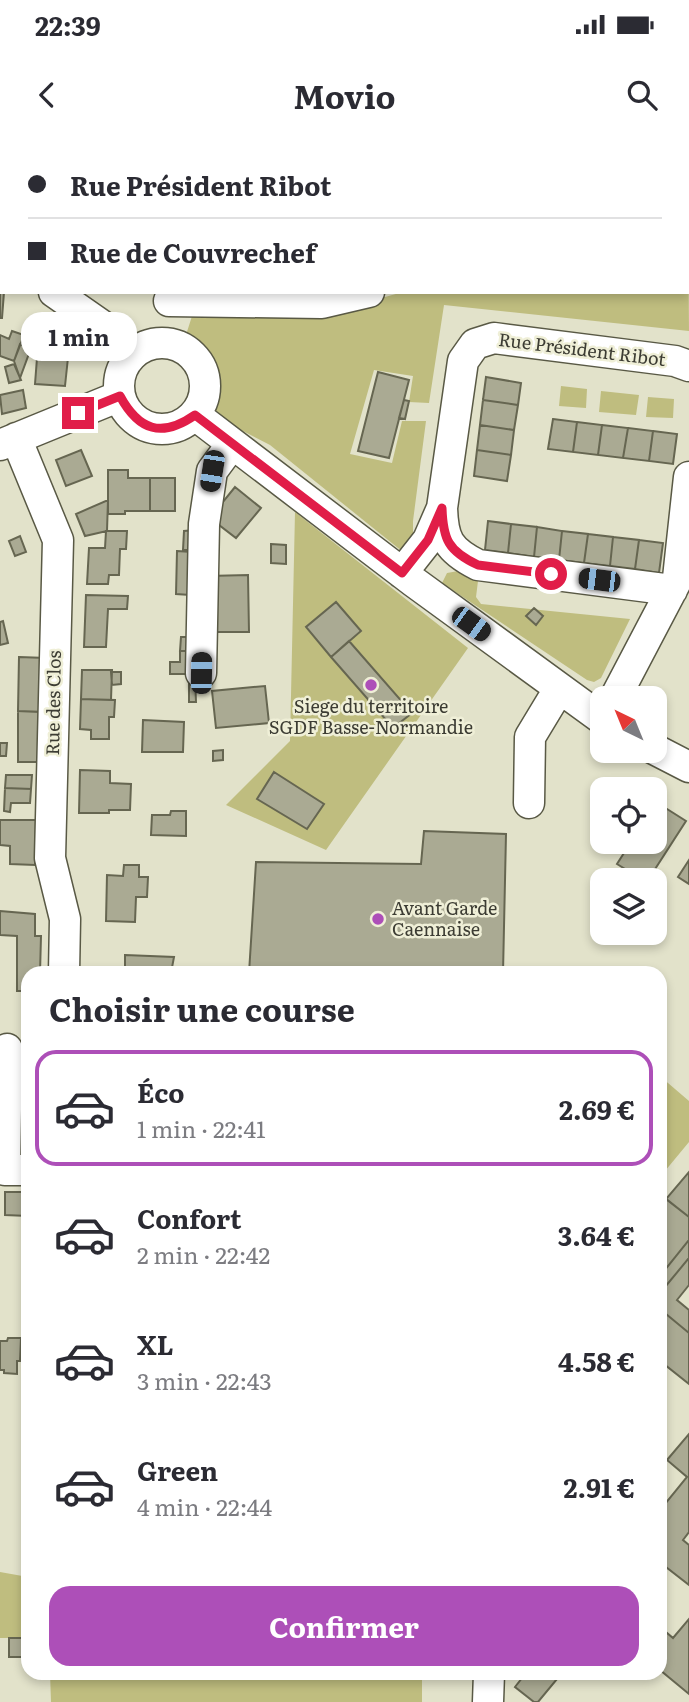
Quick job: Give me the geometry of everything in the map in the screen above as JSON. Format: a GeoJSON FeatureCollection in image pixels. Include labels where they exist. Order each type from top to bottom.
{"type":"FeatureCollection","features":[{"type":"Feature","properties":{"kind":"street"},"geometry":{"type":"LineString","coordinates":[[57,294],[107,330],[131,356]]}},
{"type":"Feature","properties":{"kind":"street"},"geometry":{"type":"LineString","coordinates":[[159,342],[169,297],[323,303],[361,294]]}},
{"type":"Feature","properties":{"kind":"street","name":"Rue Président Ribot"},"geometry":{"type":"LineString","coordinates":[[672,590],[478,565],[448,543],[443,530],[442,508],[463,361],[475,344],[494,338],[675,361],[689,366]]}},
{"type":"Feature","properties":{"kind":"street"},"geometry":{"type":"LineString","coordinates":[[159,342],[174,344],[187,351],[201,368],[205,390],[195,415],[170,428],[155,428],[141,423],[130,414],[120,396],[119,382],[123,368],[131,356],[144,346],[159,342]]}},
{"type":"Feature","properties":{"kind":"street"},"geometry":{"type":"LineString","coordinates":[[8,442],[120,396]]}},
{"type":"Feature","properties":{"kind":"street"},"geometry":{"type":"LineString","coordinates":[[195,415],[402,573],[590,711]]}},
{"type":"Feature","properties":{"kind":"street","name":"Rue des Clos"},"geometry":{"type":"LineString","coordinates":[[8,442],[58,540],[50,858],[65,919],[64,966]]}},
{"type":"Feature","properties":{"kind":"street"},"geometry":{"type":"LineString","coordinates":[[201,673],[204,524],[212,471],[233,444]]}},
{"type":"Feature","properties":{"kind":"street"},"geometry":{"type":"LineString","coordinates":[[621,686],[678,578],[689,477]]}},
{"type":"Feature","properties":{"kind":"street","name":"Rue Président Ribot"},"geometry":{"type":"LineString","coordinates":[[402,573],[428,540],[442,508]]}},
{"type":"Feature","properties":{"kind":"street"},"geometry":{"type":"LineString","coordinates":[[529,803],[530,737],[559,689]]}},
{"type":"Feature","properties":{"kind":"street"},"geometry":{"type":"LineString","coordinates":[[667,756],[689,767]]}},
{"type":"Feature","properties":{"kind":"street"},"geometry":{"type":"LineString","coordinates":[[12,1049],[5,1170],[21,1170]]}},
{"type":"Feature","properties":{"kind":"street"},"geometry":{"type":"LineString","coordinates":[[488,1702],[489,1680]]}},
{"type":"Feature","properties":{"kind":"shaded area"},"geometry":{"type":"Polygon","coordinates":[[[396,294],[689,294],[689,331],[444,305],[429,403],[409,402],[413,376],[374,370],[350,454],[392,463],[402,421],[426,421],[413,521],[413,532],[421,540],[408,556],[270,445],[206,412],[211,357],[185,338],[193,313],[320,315],[396,294]]]}},
{"type":"Feature","properties":{"kind":"shaded area"},"geometry":{"type":"Polygon","coordinates":[[[561,386],[587,389],[586,408],[559,406],[561,386]]]}},
{"type":"Feature","properties":{"kind":"shaded area"},"geometry":{"type":"Polygon","coordinates":[[[601,391],[639,395],[636,415],[599,412],[601,391]]]}},
{"type":"Feature","properties":{"kind":"shaded area"},"geometry":{"type":"Polygon","coordinates":[[[648,397],[674,399],[673,418],[646,417],[648,397]]]}},
{"type":"Feature","properties":{"kind":"shaded area"},"geometry":{"type":"Polygon","coordinates":[[[295,512],[468,648],[326,850],[226,805],[290,741],[295,512]]]}},
{"type":"Feature","properties":{"kind":"shaded area"},"geometry":{"type":"Polygon","coordinates":[[[464,570],[479,573],[476,597],[481,604],[630,619],[601,678],[594,682],[587,680],[442,583],[447,573],[464,570]]]}},
{"type":"Feature","properties":{"kind":"shaded area"},"geometry":{"type":"Polygon","coordinates":[[[667,1082],[689,1101],[689,1142],[667,1169],[667,1082]]]}},
{"type":"Feature","properties":{"kind":"shaded area"},"geometry":{"type":"Polygon","coordinates":[[[0,1572],[21,1576],[21,1638],[0,1638],[0,1572]]]}},
{"type":"Feature","properties":{"kind":"shaded area"},"geometry":{"type":"Polygon","coordinates":[[[50,1680],[422,1680],[422,1702],[51,1702],[50,1680]]]}},
{"type":"Feature","properties":{"kind":"building"},"geometry":{"type":"Polygon","coordinates":[[[0,294],[4,294],[2,318],[0,294]]]}},
{"type":"Feature","properties":{"kind":"building"},"geometry":{"type":"Polygon","coordinates":[[[12,331],[24,335],[14,361],[0,356],[0,335],[9,339],[12,331]]]}},
{"type":"Feature","properties":{"kind":"building"},"geometry":{"type":"Polygon","coordinates":[[[20,344],[31,348],[20,378],[14,361],[20,344]]]}},
{"type":"Feature","properties":{"kind":"building"},"geometry":{"type":"Polygon","coordinates":[[[38,345],[69,348],[65,386],[35,384],[38,345]]]}},
{"type":"Feature","properties":{"kind":"building"},"geometry":{"type":"Polygon","coordinates":[[[14,364],[21,380],[9,383],[5,367],[14,364]]]}},
{"type":"Feature","properties":{"kind":"building"},"geometry":{"type":"Polygon","coordinates":[[[378,372],[409,380],[389,458],[358,451],[378,372]]]}},
{"type":"Feature","properties":{"kind":"building"},"geometry":{"type":"Polygon","coordinates":[[[486,377],[521,383],[518,405],[483,400],[486,377]]]}},
{"type":"Feature","properties":{"kind":"building"},"geometry":{"type":"Polygon","coordinates":[[[23,390],[26,408],[2,414],[0,395],[23,390]]]}},
{"type":"Feature","properties":{"kind":"building"},"geometry":{"type":"Polygon","coordinates":[[[404,400],[409,401],[405,419],[399,418],[404,400]]]}},
{"type":"Feature","properties":{"kind":"building"},"geometry":{"type":"Polygon","coordinates":[[[483,400],[518,405],[514,430],[480,425],[483,400]]]}},
{"type":"Feature","properties":{"kind":"building"},"geometry":{"type":"Polygon","coordinates":[[[553,419],[577,422],[573,452],[548,449],[553,419]]]}},
{"type":"Feature","properties":{"kind":"building"},"geometry":{"type":"Polygon","coordinates":[[[577,422],[602,425],[598,455],[573,452],[577,422]]]}},
{"type":"Feature","properties":{"kind":"building"},"geometry":{"type":"Polygon","coordinates":[[[480,425],[514,430],[511,455],[477,450],[480,425]]]}},
{"type":"Feature","properties":{"kind":"building"},"geometry":{"type":"Polygon","coordinates":[[[602,425],[628,428],[623,458],[598,455],[602,425]]]}},
{"type":"Feature","properties":{"kind":"building"},"geometry":{"type":"Polygon","coordinates":[[[628,428],[653,431],[649,461],[623,458],[628,428]]]}},
{"type":"Feature","properties":{"kind":"building"},"geometry":{"type":"Polygon","coordinates":[[[653,431],[677,434],[673,464],[649,461],[653,431]]]}},
{"type":"Feature","properties":{"kind":"building"},"geometry":{"type":"Polygon","coordinates":[[[81,450],[92,476],[66,486],[56,460],[81,450]]]}},
{"type":"Feature","properties":{"kind":"building"},"geometry":{"type":"Polygon","coordinates":[[[477,450],[511,455],[507,481],[474,476],[477,450]]]}},
{"type":"Feature","properties":{"kind":"building"},"geometry":{"type":"Polygon","coordinates":[[[108,470],[128,470],[128,478],[150,478],[150,511],[108,514],[108,470]]]}},
{"type":"Feature","properties":{"kind":"building"},"geometry":{"type":"Polygon","coordinates":[[[150,478],[175,478],[175,511],[150,511],[150,478]]]}},
{"type":"Feature","properties":{"kind":"building"},"geometry":{"type":"Polygon","coordinates":[[[235,487],[261,508],[236,538],[210,518],[235,487]]]}},
{"type":"Feature","properties":{"kind":"building"},"geometry":{"type":"Polygon","coordinates":[[[108,500],[107,531],[85,536],[76,514],[108,500]]]}},
{"type":"Feature","properties":{"kind":"building"},"geometry":{"type":"Polygon","coordinates":[[[488,521],[511,524],[508,553],[485,550],[488,521]]]}},
{"type":"Feature","properties":{"kind":"building"},"geometry":{"type":"Polygon","coordinates":[[[511,524],[537,527],[534,557],[508,553],[511,524]]]}},
{"type":"Feature","properties":{"kind":"building"},"geometry":{"type":"Polygon","coordinates":[[[537,527],[562,531],[559,560],[534,557],[537,527]]]}},
{"type":"Feature","properties":{"kind":"building"},"geometry":{"type":"Polygon","coordinates":[[[195,530],[194,550],[183,550],[184,531],[195,530]]]}},
{"type":"Feature","properties":{"kind":"building"},"geometry":{"type":"Polygon","coordinates":[[[106,531],[127,531],[126,549],[120,549],[119,575],[109,575],[108,584],[87,584],[89,548],[105,548],[106,531]]]}},
{"type":"Feature","properties":{"kind":"building"},"geometry":{"type":"Polygon","coordinates":[[[562,531],[588,534],[584,563],[559,560],[562,531]]]}},
{"type":"Feature","properties":{"kind":"building"},"geometry":{"type":"Polygon","coordinates":[[[588,534],[613,537],[610,566],[584,563],[588,534]]]}},
{"type":"Feature","properties":{"kind":"building"},"geometry":{"type":"Polygon","coordinates":[[[20,536],[26,552],[15,556],[9,541],[20,536]]]}},
{"type":"Feature","properties":{"kind":"building"},"geometry":{"type":"Polygon","coordinates":[[[613,537],[639,540],[635,569],[610,566],[613,537]]]}},
{"type":"Feature","properties":{"kind":"building"},"geometry":{"type":"Polygon","coordinates":[[[639,540],[663,543],[659,573],[635,569],[639,540]]]}},
{"type":"Feature","properties":{"kind":"building"},"geometry":{"type":"Polygon","coordinates":[[[271,544],[286,545],[286,564],[271,563],[271,544]]]}},
{"type":"Feature","properties":{"kind":"building"},"geometry":{"type":"Polygon","coordinates":[[[177,551],[192,552],[190,595],[176,594],[177,551]]]}},
{"type":"Feature","properties":{"kind":"building"},"geometry":{"type":"Polygon","coordinates":[[[248,575],[249,632],[209,632],[208,576],[248,575]]]}},
{"type":"Feature","properties":{"kind":"building"},"geometry":{"type":"Polygon","coordinates":[[[86,595],[128,596],[127,609],[108,609],[106,647],[84,647],[86,595]]]}},
{"type":"Feature","properties":{"kind":"building"},"geometry":{"type":"Polygon","coordinates":[[[336,602],[361,631],[331,657],[306,627],[336,602]]]}},
{"type":"Feature","properties":{"kind":"building"},"geometry":{"type":"Polygon","coordinates":[[[534,608],[543,616],[536,625],[526,616],[534,608]]]}},
{"type":"Feature","properties":{"kind":"building"},"geometry":{"type":"Polygon","coordinates":[[[3,621],[8,643],[0,645],[0,622],[3,621]]]}},
{"type":"Feature","properties":{"kind":"building"},"geometry":{"type":"Polygon","coordinates":[[[181,637],[194,637],[194,651],[180,651],[181,637]]]}},
{"type":"Feature","properties":{"kind":"building","name":"Siege du territoire SGDF Basse-Normandie"},"geometry":{"type":"Polygon","coordinates":[[[349,641],[412,713],[393,728],[331,657],[349,641]]]}},
{"type":"Feature","properties":{"kind":"building"},"geometry":{"type":"Polygon","coordinates":[[[180,651],[194,651],[196,702],[189,702],[189,674],[170,674],[170,662],[180,662],[180,651]]]}},
{"type":"Feature","properties":{"kind":"building"},"geometry":{"type":"Polygon","coordinates":[[[19,657],[46,658],[39,712],[18,711],[19,657]]]}},
{"type":"Feature","properties":{"kind":"building"},"geometry":{"type":"Polygon","coordinates":[[[82,670],[112,670],[111,700],[81,699],[82,670]]]}},
{"type":"Feature","properties":{"kind":"building"},"geometry":{"type":"Polygon","coordinates":[[[111,672],[121,672],[121,684],[112,685],[111,672]]]}},
{"type":"Feature","properties":{"kind":"building"},"geometry":{"type":"Polygon","coordinates":[[[265,686],[269,723],[216,728],[212,691],[265,686]]]}},
{"type":"Feature","properties":{"kind":"building"},"geometry":{"type":"Polygon","coordinates":[[[81,699],[115,700],[114,717],[109,717],[109,739],[91,739],[91,730],[80,729],[81,699]]]}},
{"type":"Feature","properties":{"kind":"building"},"geometry":{"type":"Polygon","coordinates":[[[18,711],[45,712],[43,762],[18,762],[18,711]]]}},
{"type":"Feature","properties":{"kind":"building"},"geometry":{"type":"Polygon","coordinates":[[[143,720],[184,722],[183,752],[142,752],[143,720]]]}},
{"type":"Feature","properties":{"kind":"building"},"geometry":{"type":"Polygon","coordinates":[[[0,743],[7,743],[6,756],[0,756],[0,743]]]}},
{"type":"Feature","properties":{"kind":"building"},"geometry":{"type":"Polygon","coordinates":[[[223,750],[223,760],[213,761],[213,751],[223,750]]]}},
{"type":"Feature","properties":{"kind":"building"},"geometry":{"type":"Polygon","coordinates":[[[80,770],[110,771],[110,783],[131,784],[130,810],[79,813],[80,770]]]}},
{"type":"Feature","properties":{"kind":"building"},"geometry":{"type":"Polygon","coordinates":[[[274,772],[324,804],[307,829],[257,799],[274,772]]]}},
{"type":"Feature","properties":{"kind":"building"},"geometry":{"type":"Polygon","coordinates":[[[6,775],[32,775],[31,789],[5,788],[6,775]]]}},
{"type":"Feature","properties":{"kind":"building"},"geometry":{"type":"Polygon","coordinates":[[[5,788],[31,789],[30,803],[11,803],[10,812],[4,811],[5,788]]]}},
{"type":"Feature","properties":{"kind":"building"},"geometry":{"type":"Polygon","coordinates":[[[667,809],[686,821],[667,850],[667,809]]]}},
{"type":"Feature","properties":{"kind":"building"},"geometry":{"type":"Polygon","coordinates":[[[171,811],[186,811],[186,836],[151,835],[152,815],[170,815],[171,811]]]}},
{"type":"Feature","properties":{"kind":"building"},"geometry":{"type":"Polygon","coordinates":[[[0,820],[36,820],[35,865],[10,864],[10,846],[0,845],[0,820]]]}},
{"type":"Feature","properties":{"kind":"building","name":"Avant Garde Caennaise"},"geometry":{"type":"Polygon","coordinates":[[[424,831],[506,834],[503,966],[249,966],[256,862],[421,864],[424,831]]]}},
{"type":"Feature","properties":{"kind":"building"},"geometry":{"type":"Polygon","coordinates":[[[623,854],[665,854],[656,868],[624,868],[617,864],[623,854]]]}},
{"type":"Feature","properties":{"kind":"building"},"geometry":{"type":"Polygon","coordinates":[[[689,860],[689,884],[678,877],[689,860]]]}},
{"type":"Feature","properties":{"kind":"building"},"geometry":{"type":"Polygon","coordinates":[[[124,865],[139,865],[139,877],[148,877],[147,897],[136,897],[135,922],[106,921],[107,875],[123,876],[124,865]]]}},
{"type":"Feature","properties":{"kind":"building"},"geometry":{"type":"Polygon","coordinates":[[[0,911],[35,914],[35,936],[41,936],[40,966],[21,966],[21,991],[17,991],[17,936],[0,935],[0,911]]]}},
{"type":"Feature","properties":{"kind":"building"},"geometry":{"type":"Polygon","coordinates":[[[125,955],[174,957],[172,966],[125,966],[125,955]]]}},
{"type":"Feature","properties":{"kind":"building"},"geometry":{"type":"Polygon","coordinates":[[[689,1172],[689,1217],[667,1198],[689,1172]]]}},
{"type":"Feature","properties":{"kind":"building"},"geometry":{"type":"Polygon","coordinates":[[[5,1192],[21,1192],[21,1216],[5,1215],[5,1192]]]}},
{"type":"Feature","properties":{"kind":"building"},"geometry":{"type":"Polygon","coordinates":[[[667,1200],[689,1217],[689,1240],[667,1267],[667,1200]]]}},
{"type":"Feature","properties":{"kind":"building"},"geometry":{"type":"Polygon","coordinates":[[[689,1240],[689,1258],[667,1285],[667,1267],[689,1240]]]}},
{"type":"Feature","properties":{"kind":"building"},"geometry":{"type":"Polygon","coordinates":[[[689,1258],[689,1285],[677,1300],[689,1310],[689,1333],[667,1315],[667,1285],[689,1258]]]}},
{"type":"Feature","properties":{"kind":"building"},"geometry":{"type":"Polygon","coordinates":[[[667,1315],[689,1333],[689,1384],[667,1367],[667,1315]]]}},
{"type":"Feature","properties":{"kind":"building"},"geometry":{"type":"Polygon","coordinates":[[[8,1338],[21,1338],[17,1374],[0,1370],[0,1341],[7,1341],[8,1338]]]}},
{"type":"Feature","properties":{"kind":"building"},"geometry":{"type":"Polygon","coordinates":[[[689,1434],[689,1532],[683,1540],[689,1545],[689,1585],[667,1568],[667,1501],[687,1477],[667,1460],[689,1434]]]}},
{"type":"Feature","properties":{"kind":"building"},"geometry":{"type":"Polygon","coordinates":[[[689,1619],[689,1694],[667,1676],[667,1633],[673,1638],[689,1619]]]}},
{"type":"Feature","properties":{"kind":"building"},"geometry":{"type":"Polygon","coordinates":[[[9,1638],[21,1638],[21,1657],[9,1657],[9,1638]]]}},
{"type":"Feature","properties":{"kind":"building"},"geometry":{"type":"Polygon","coordinates":[[[520,1680],[556,1680],[538,1702],[534,1702],[515,1687],[520,1680]]]}},
{"type":"Feature","properties":{"kind":"place","name":"Siege du territoire SGDF Basse-Normandie"},"geometry":{"type":"Point","coordinates":[371,685]}},
{"type":"Feature","properties":{"kind":"place","name":"Avant Garde Caennaise"},"geometry":{"type":"Point","coordinates":[378,919]}},
{"type":"Feature","properties":{"kind":"route"},"geometry":{"type":"LineString","coordinates":[[78,413],[120,396],[130,414],[141,423],[155,428],[170,428],[195,415],[402,573],[428,540],[442,508],[443,530],[448,543],[467,559],[478,565],[551,574]]}}]}
